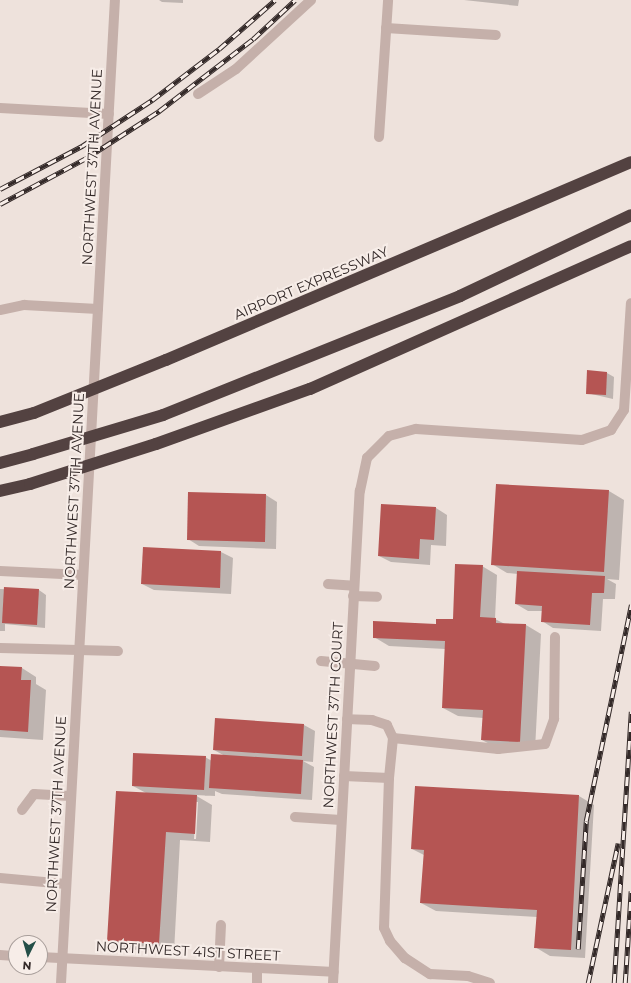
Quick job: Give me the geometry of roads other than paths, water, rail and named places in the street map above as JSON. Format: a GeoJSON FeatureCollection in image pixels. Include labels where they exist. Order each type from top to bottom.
{"type":"FeatureCollection","features":[{"type":"Feature","properties":{"kind":"highway","name":"AIRPORT EXPRESSWAY"},"geometry":{"type":"LineString","coordinates":[[0,422],[34,413],[166,360],[495,222],[631,162]]}},
{"type":"Feature","properties":{"kind":"highway"},"geometry":{"type":"LineString","coordinates":[[0,463],[163,415],[460,296],[631,215]]}},
{"type":"Feature","properties":{"kind":"highway"},"geometry":{"type":"LineString","coordinates":[[0,491],[30,484],[156,444],[310,389],[457,325],[631,246]]}},
{"type":"Feature","properties":{"kind":"street","name":"NORTHWEST 37TH AVENUE"},"geometry":{"type":"LineString","coordinates":[[61,983],[70,796],[115,0]]}},
{"type":"Feature","properties":{"kind":"street"},"geometry":{"type":"LineString","coordinates":[[198,94],[236,69],[311,0]]}},
{"type":"Feature","properties":{"kind":"street"},"geometry":{"type":"LineString","coordinates":[[379,137],[388,0]]}},
{"type":"Feature","properties":{"kind":"street"},"geometry":{"type":"LineString","coordinates":[[386,28],[496,35]]}},
{"type":"Feature","properties":{"kind":"street"},"geometry":{"type":"LineString","coordinates":[[0,108],[109,114]]}},
{"type":"Feature","properties":{"kind":"street","name":"NORTHWEST 37TH COURT"},"geometry":{"type":"LineString","coordinates":[[334,983],[341,820],[361,479],[372,450],[389,436],[416,429],[582,440],[611,430],[624,410],[631,303]]}},
{"type":"Feature","properties":{"kind":"street"},"geometry":{"type":"LineString","coordinates":[[0,310],[24,305],[98,309]]}},
{"type":"Feature","properties":{"kind":"street"},"geometry":{"type":"LineString","coordinates":[[0,571],[83,575]]}},
{"type":"Feature","properties":{"kind":"street"},"geometry":{"type":"LineString","coordinates":[[328,584],[377,597]]}},
{"type":"Feature","properties":{"kind":"street"},"geometry":{"type":"LineString","coordinates":[[393,738],[498,749],[545,744],[554,718],[555,637]]}},
{"type":"Feature","properties":{"kind":"street"},"geometry":{"type":"LineString","coordinates":[[0,648],[78,652],[118,651]]}},
{"type":"Feature","properties":{"kind":"street"},"geometry":{"type":"LineString","coordinates":[[321,661],[375,666]]}},
{"type":"Feature","properties":{"kind":"street"},"geometry":{"type":"LineString","coordinates":[[347,718],[372,720],[387,725],[393,738],[389,778],[384,928],[405,958],[428,979],[468,976],[490,983]]}},
{"type":"Feature","properties":{"kind":"street"},"geometry":{"type":"LineString","coordinates":[[344,776],[389,778]]}},
{"type":"Feature","properties":{"kind":"street"},"geometry":{"type":"LineString","coordinates":[[22,810],[34,794],[70,796]]}},
{"type":"Feature","properties":{"kind":"street"},"geometry":{"type":"LineString","coordinates":[[295,817],[341,820]]}},
{"type":"Feature","properties":{"kind":"street"},"geometry":{"type":"LineString","coordinates":[[0,878],[66,884]]}},
{"type":"Feature","properties":{"kind":"street"},"geometry":{"type":"LineString","coordinates":[[219,967],[221,925]]}},
{"type":"Feature","properties":{"kind":"street","name":"NORTHWEST 41ST STREET"},"geometry":{"type":"LineString","coordinates":[[48,957],[334,972]]}},
{"type":"Feature","properties":{"kind":"street"},"geometry":{"type":"LineString","coordinates":[[257,969],[257,983]]}},
{"type":"Feature","properties":{"kind":"railway"},"geometry":{"type":"LineString","coordinates":[[0,189],[82,146],[152,100],[219,49],[275,0]]}},
{"type":"Feature","properties":{"kind":"railway"},"geometry":{"type":"LineString","coordinates":[[0,204],[88,157],[159,111],[253,39],[295,0]]}},
{"type":"Feature","properties":{"kind":"railway"},"geometry":{"type":"LineString","coordinates":[[578,949],[586,821],[631,605]]}},
{"type":"Feature","properties":{"kind":"railway"},"geometry":{"type":"LineString","coordinates":[[614,983],[631,712]]}},
{"type":"Feature","properties":{"kind":"railway"},"geometry":{"type":"LineString","coordinates":[[588,983],[618,843]]}},
{"type":"Feature","properties":{"kind":"railway"},"geometry":{"type":"LineString","coordinates":[[625,983],[631,891]]}}]}
